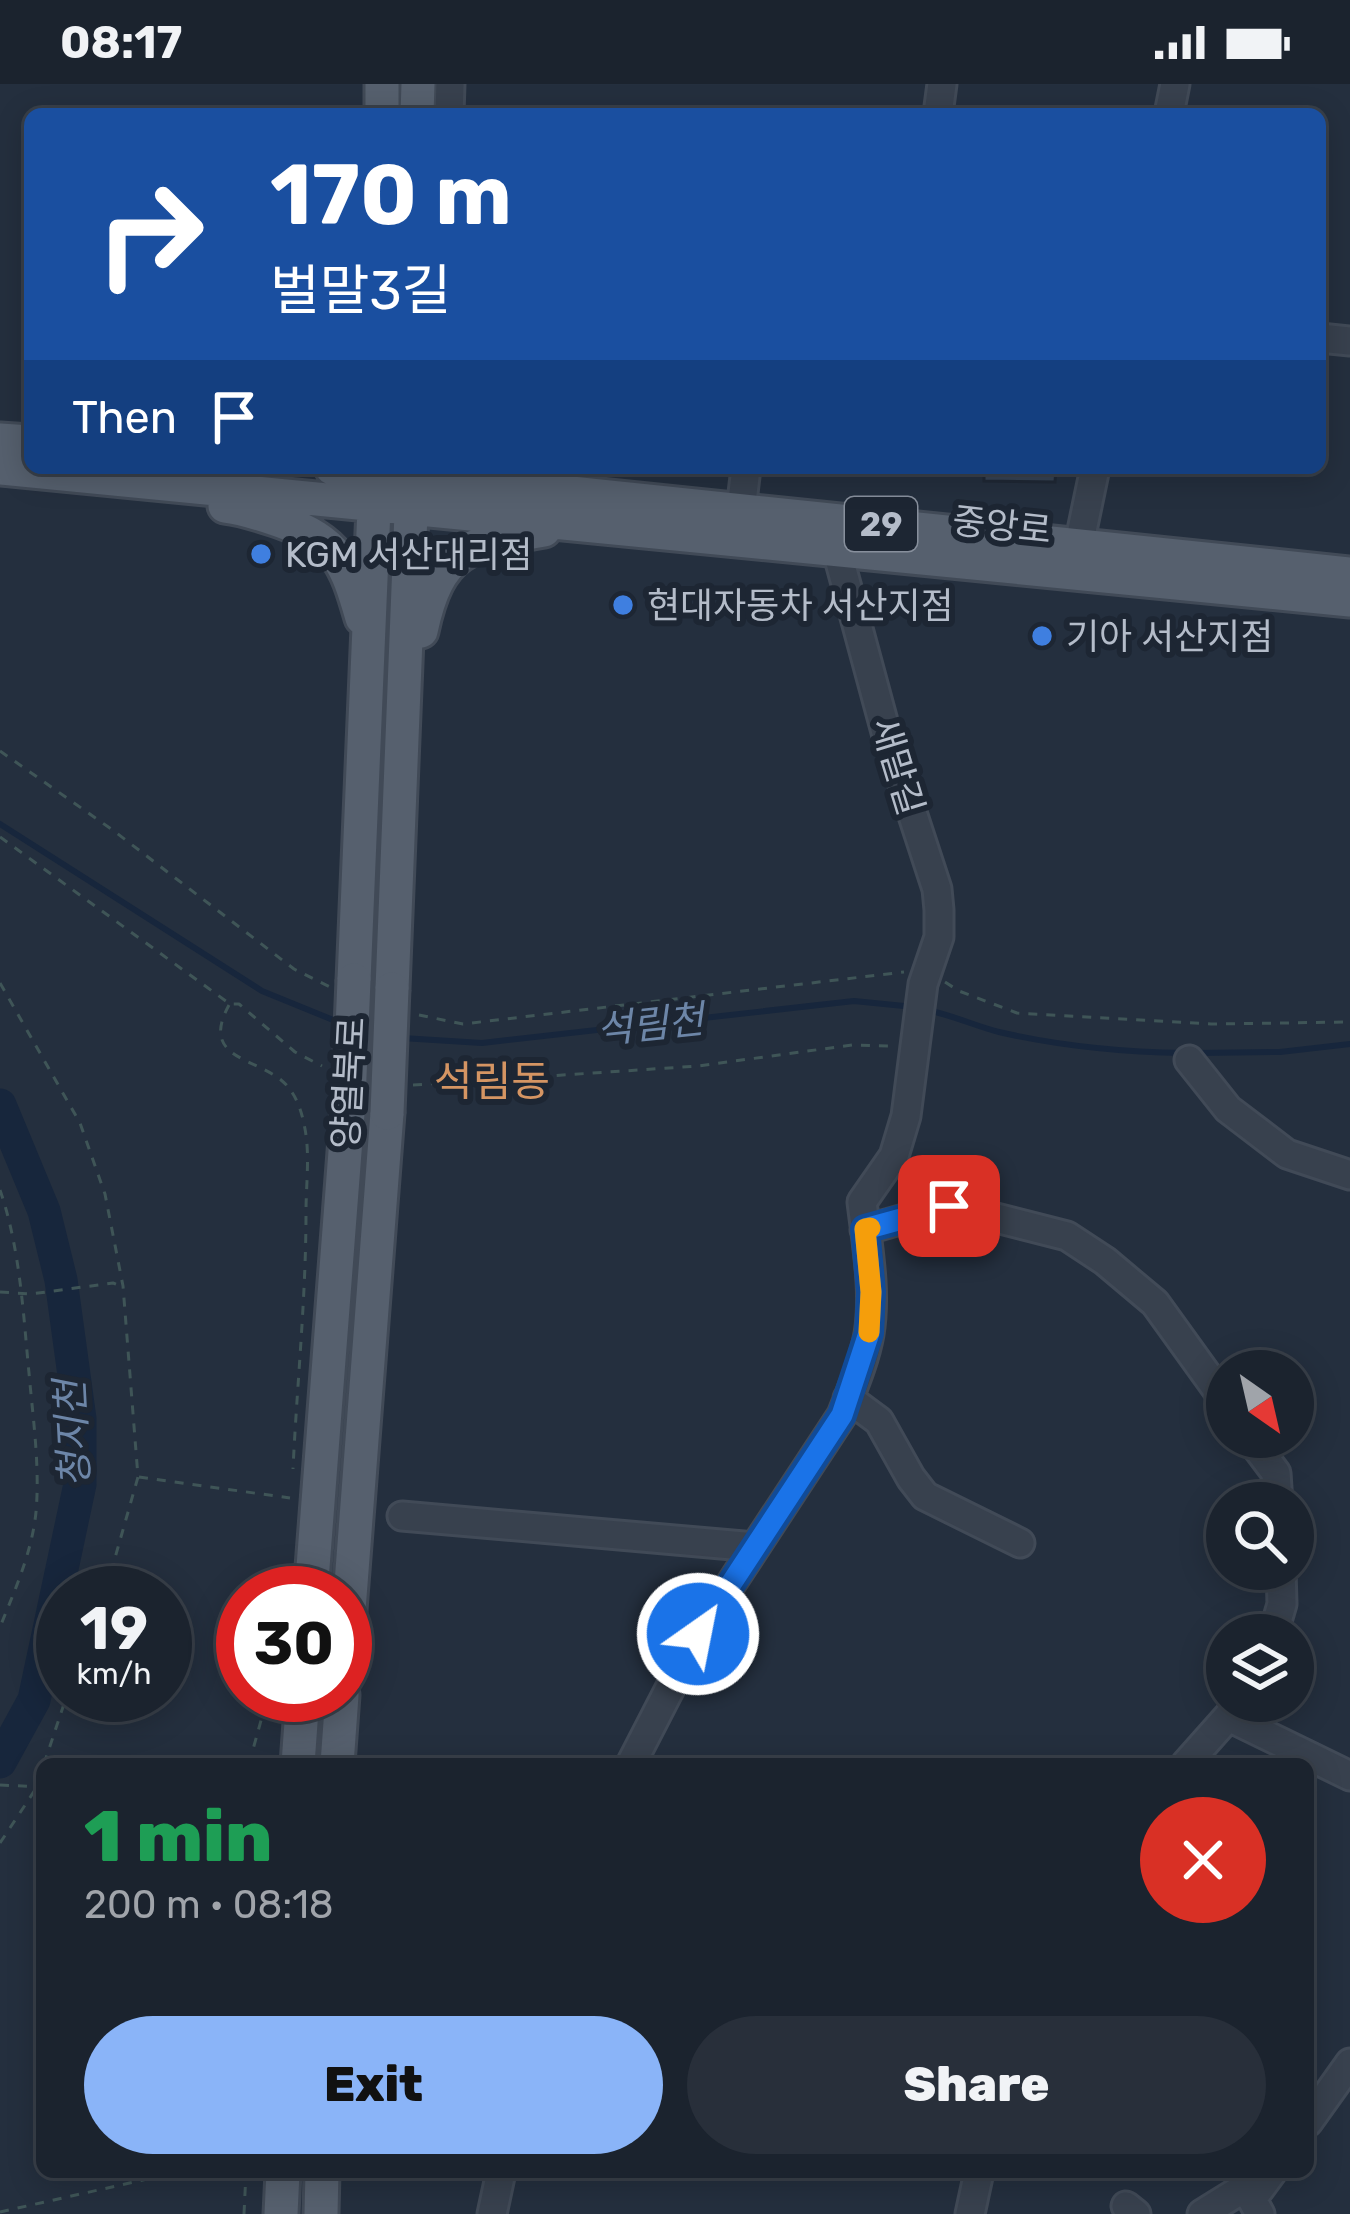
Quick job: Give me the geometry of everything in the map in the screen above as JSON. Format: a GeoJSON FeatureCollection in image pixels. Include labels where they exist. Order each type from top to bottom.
{"type":"FeatureCollection","features":[{"type":"Feature","properties":{"kind":"main road","name":"중앙로"},"geometry":{"type":"LineString","coordinates":[[61,474],[193,487],[375,481],[507,485],[740,510],[1350,600]]}},
{"type":"Feature","properties":{"kind":"main road"},"geometry":{"type":"LineString","coordinates":[[500,474],[507,485]]}},
{"type":"Feature","properties":{"kind":"main road","name":"양열북로"},"geometry":{"type":"LineString","coordinates":[[313,1566],[349,1100],[345,985],[375,481]]}},
{"type":"Feature","properties":{"kind":"main road","name":"중앙로"},"geometry":{"type":"LineString","coordinates":[[412,483],[586,524],[836,547],[1350,574]]}},
{"type":"Feature","properties":{"kind":"main road","name":"양열북로"},"geometry":{"type":"LineString","coordinates":[[354,1566],[396,1098],[392,989],[412,483]]}},
{"type":"Feature","properties":{"kind":"main road"},"geometry":{"type":"LineString","coordinates":[[193,487],[200,503],[266,516],[327,542],[346,566],[369,642]]}},
{"type":"Feature","properties":{"kind":"main road"},"geometry":{"type":"LineString","coordinates":[[408,640],[420,638],[429,593],[456,556],[510,536],[586,524]]}},
{"type":"Feature","properties":{"kind":"main road"},"geometry":{"type":"LineString","coordinates":[[298,1758],[301,1722]]}},
{"type":"Feature","properties":{"kind":"main road"},"geometry":{"type":"LineString","coordinates":[[338,1758],[341,1722]]}},
{"type":"Feature","properties":{"kind":"main road"},"geometry":{"type":"LineString","coordinates":[[281,2214],[283,2178]]}},
{"type":"Feature","properties":{"kind":"main road"},"geometry":{"type":"LineString","coordinates":[[321,2214],[322,2178]]}},
{"type":"Feature","properties":{"kind":"street"},"geometry":{"type":"LineString","coordinates":[[740,510],[745,474]]}},
{"type":"Feature","properties":{"kind":"street"},"geometry":{"type":"LineString","coordinates":[[1076,558],[1094,474]]}},
{"type":"Feature","properties":{"kind":"street","name":"새말길"},"geometry":{"type":"LineString","coordinates":[[836,547],[887,736],[937,889],[939,937],[925,977],[913,1046]]}},
{"type":"Feature","properties":{"kind":"street"},"geometry":{"type":"LineString","coordinates":[[634,1758],[698,1634],[842,1415],[869,1333],[871,1292],[862,1202],[894,1156],[906,1116],[913,1046]]}},
{"type":"Feature","properties":{"kind":"street"},"geometry":{"type":"LineString","coordinates":[[1189,1060],[1228,1109],[1287,1154],[1350,1175]]}},
{"type":"Feature","properties":{"kind":"street"},"geometry":{"type":"LineString","coordinates":[[865,1229],[949,1206],[1067,1236],[1106,1261],[1155,1303],[1206,1374]]}},
{"type":"Feature","properties":{"kind":"street"},"geometry":{"type":"LineString","coordinates":[[848,1398],[879,1421],[926,1496],[1020,1543]]}},
{"type":"Feature","properties":{"kind":"street"},"geometry":{"type":"LineString","coordinates":[[402,1516],[755,1547]]}},
{"type":"Feature","properties":{"kind":"street"},"geometry":{"type":"LineString","coordinates":[[1191,1758],[1223,1722]]}},
{"type":"Feature","properties":{"kind":"street"},"geometry":{"type":"LineString","coordinates":[[1257,1722],[1350,1776]]}},
{"type":"Feature","properties":{"kind":"street"},"geometry":{"type":"LineString","coordinates":[[1314,2114],[1350,2063]]}},
{"type":"Feature","properties":{"kind":"street"},"geometry":{"type":"LineString","coordinates":[[492,2214],[500,2178]]}},
{"type":"Feature","properties":{"kind":"street"},"geometry":{"type":"LineString","coordinates":[[970,2214],[978,2178]]}},
{"type":"Feature","properties":{"kind":"street"},"geometry":{"type":"LineString","coordinates":[[1202,2214],[1239,2191],[1256,2207],[1269,2178]]}},
{"type":"Feature","properties":{"kind":"path"},"geometry":{"type":"LineString","coordinates":[[0,752],[114,831],[294,969],[345,985]]}},
{"type":"Feature","properties":{"kind":"path"},"geometry":{"type":"LineString","coordinates":[[0,837],[230,1004],[239,1004],[295,1052],[330,1070]]}},
{"type":"Feature","properties":{"kind":"path"},"geometry":{"type":"LineString","coordinates":[[421,1015],[463,1024],[925,977],[1017,1013],[1211,1024],[1350,1022]]}},
{"type":"Feature","properties":{"kind":"path"},"geometry":{"type":"LineString","coordinates":[[0,983],[80,1123],[105,1194],[123,1286],[138,1477],[113,1566]]}},
{"type":"Feature","properties":{"kind":"path"},"geometry":{"type":"LineString","coordinates":[[230,1004],[220,1021],[224,1043],[232,1054],[286,1084],[301,1111],[306,1134],[306,1233],[293,1480]]}},
{"type":"Feature","properties":{"kind":"path"},"geometry":{"type":"LineString","coordinates":[[396,1098],[424,1086],[698,1066],[852,1046],[913,1046]]}},
{"type":"Feature","properties":{"kind":"path"},"geometry":{"type":"LineString","coordinates":[[0,1190],[21,1294],[35,1440],[36,1514],[22,1571],[0,1627]]}},
{"type":"Feature","properties":{"kind":"path"},"geometry":{"type":"LineString","coordinates":[[0,1292],[31,1294],[112,1282],[123,1286]]}},
{"type":"Feature","properties":{"kind":"path"},"geometry":{"type":"LineString","coordinates":[[138,1477],[292,1498]]}},
{"type":"Feature","properties":{"kind":"path"},"geometry":{"type":"LineString","coordinates":[[46,1758],[58,1722]]}},
{"type":"Feature","properties":{"kind":"path"},"geometry":{"type":"LineString","coordinates":[[251,1758],[261,1722]]}},
{"type":"Feature","properties":{"kind":"path"},"geometry":{"type":"LineString","coordinates":[[0,1785],[36,1787]]}},
{"type":"Feature","properties":{"kind":"path"},"geometry":{"type":"LineString","coordinates":[[0,1843],[36,1791]]}},
{"type":"Feature","properties":{"kind":"path"},"geometry":{"type":"LineString","coordinates":[[0,2212],[152,2178]]}},
{"type":"Feature","properties":{"kind":"path"},"geometry":{"type":"LineString","coordinates":[[244,2214],[246,2178]]}},
{"type":"Feature","properties":{"kind":"building"},"geometry":{"type":"Polygon","coordinates":[[[984,474],[1056,474],[1055,482],[984,481],[984,474]]]}},
{"type":"Feature","properties":{"kind":"waterway","name":"석림천"},"geometry":{"type":"LineString","coordinates":[[0,824],[262,991],[343,1024]]}},
{"type":"Feature","properties":{"kind":"waterway","name":"석림천"},"geometry":{"type":"LineString","coordinates":[[402,1038],[482,1043],[854,1001],[914,1007]]}},
{"type":"Feature","properties":{"kind":"waterway","name":"석림천"},"geometry":{"type":"LineString","coordinates":[[927,1010],[1045,1041],[1185,1053]]}},
{"type":"Feature","properties":{"kind":"waterway","name":"석림천"},"geometry":{"type":"LineString","coordinates":[[1198,1053],[1280,1052],[1350,1044]]}},
{"type":"Feature","properties":{"kind":"waterway","name":"청지천"},"geometry":{"type":"LineString","coordinates":[[0,1105],[44,1211],[61,1280],[80,1419],[80,1484],[34,1700],[0,1762]]}},
{"type":"Feature","properties":{"kind":"slow traffic"},"geometry":{"type":"LineString","coordinates":[[869,1332],[865,1229],[870,1228]]}},
{"type":"Feature","properties":{"kind":"place","name":"KGM 서산대리점"},"geometry":{"type":"Point","coordinates":[261,554]}},
{"type":"Feature","properties":{"kind":"place","name":"현대자동차 서산지점"},"geometry":{"type":"Point","coordinates":[623,605]}},
{"type":"Feature","properties":{"kind":"place","name":"기아 서산지점"},"geometry":{"type":"Point","coordinates":[1042,636]}},
{"type":"Feature","properties":{"kind":"district","name":"석림동"},"geometry":{"type":"Point","coordinates":[492,1081]}},
{"type":"Feature","properties":{"kind":"route"},"geometry":{"type":"LineString","coordinates":[[698,1634],[842,1415],[869,1333],[865,1229],[949,1206]]}}]}
